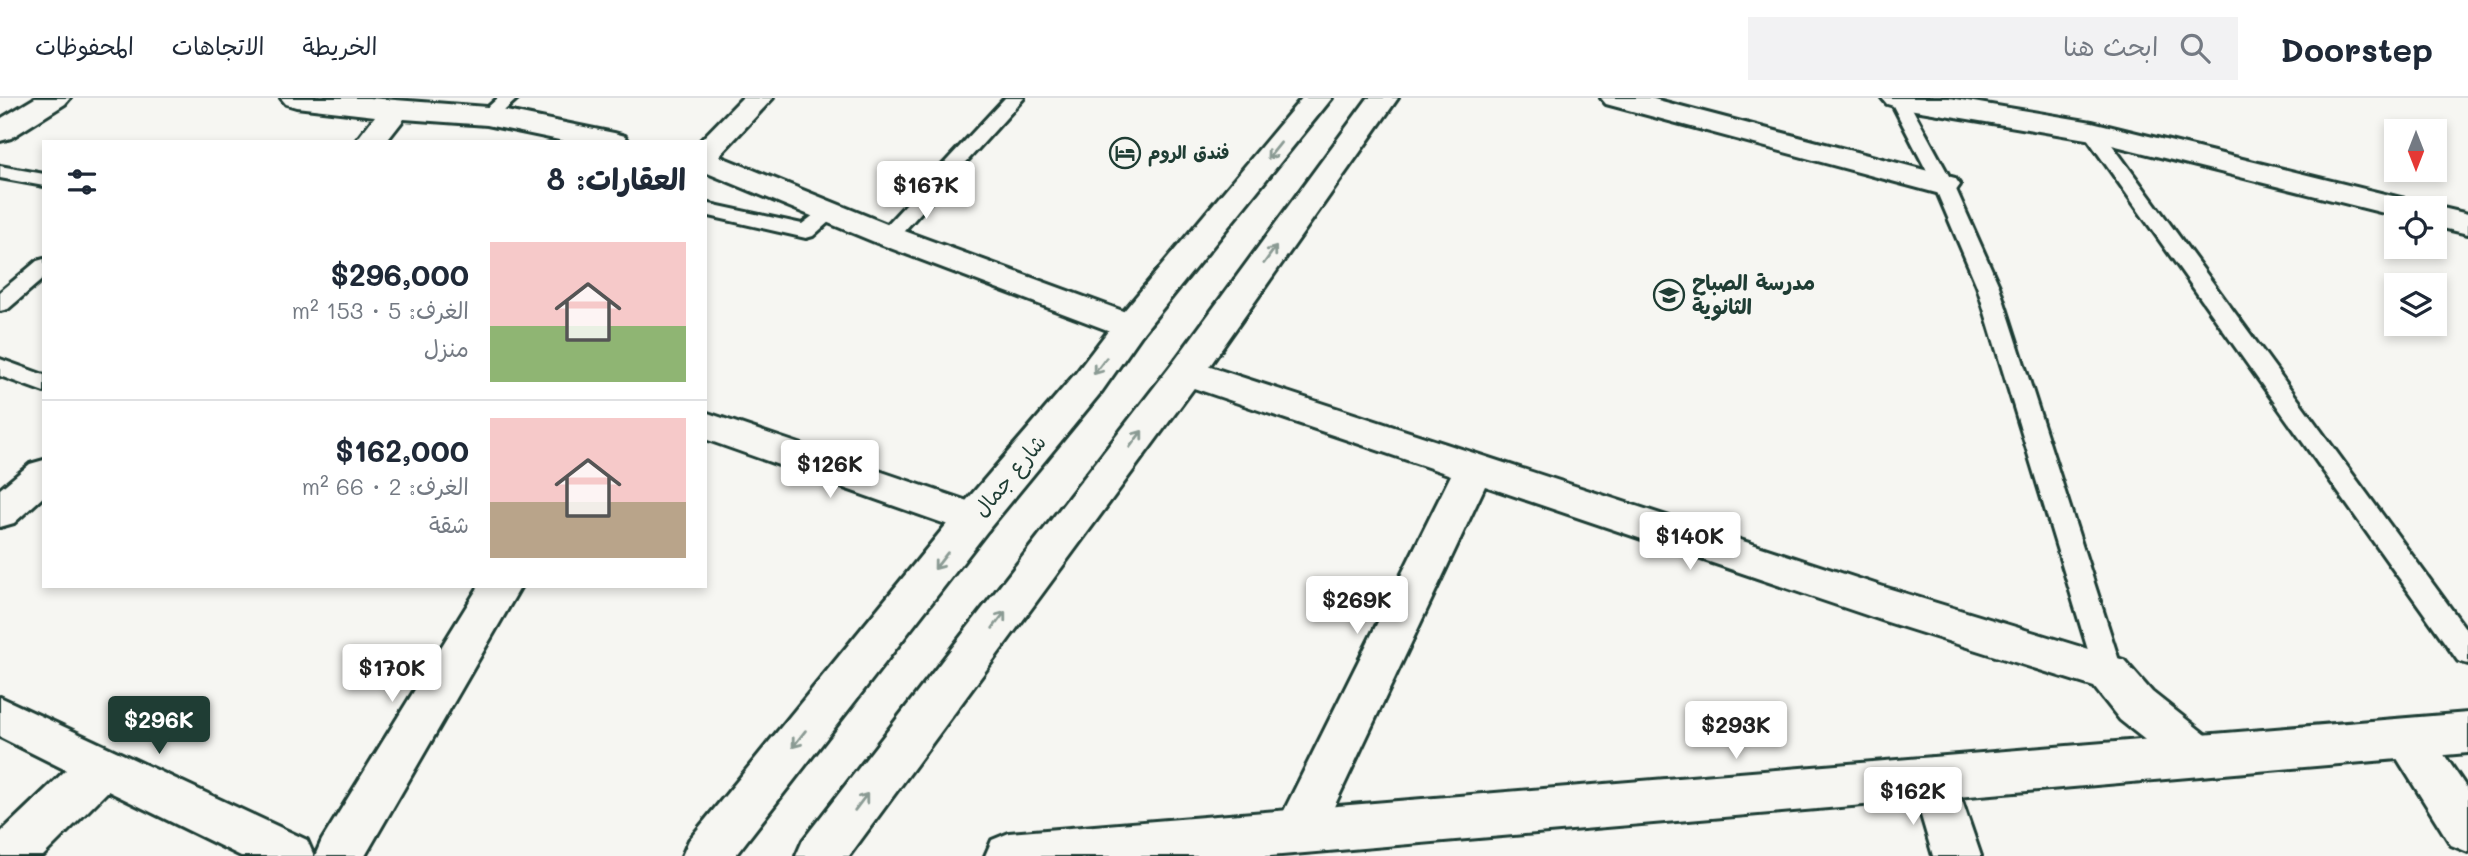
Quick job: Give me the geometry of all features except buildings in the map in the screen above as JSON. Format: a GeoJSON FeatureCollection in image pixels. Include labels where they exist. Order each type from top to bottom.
{"type":"FeatureCollection","features":[{"type":"Feature","properties":{"kind":"street"},"geometry":{"type":"LineString","coordinates":[[0,132],[55,98]]}},
{"type":"Feature","properties":{"kind":"street"},"geometry":{"type":"LineString","coordinates":[[296,98],[396,110],[498,107],[607,140]]}},
{"type":"Feature","properties":{"kind":"street"},"geometry":{"type":"LineString","coordinates":[[707,151],[758,98]]}},
{"type":"Feature","properties":{"kind":"street","name":"شارع جمال"},"geometry":{"type":"LineString","coordinates":[[706,856],[974,519],[1089,382],[1130,326],[1317,98]]}},
{"type":"Feature","properties":{"kind":"street"},"geometry":{"type":"LineString","coordinates":[[820,856],[1186,372],[1382,98]]}},
{"type":"Feature","properties":{"kind":"street"},"geometry":{"type":"LineString","coordinates":[[1616,98],[1944,185]]}},
{"type":"Feature","properties":{"kind":"street"},"geometry":{"type":"LineString","coordinates":[[1897,98],[2092,131],[2384,204]]}},
{"type":"Feature","properties":{"kind":"street"},"geometry":{"type":"LineString","coordinates":[[372,140],[396,110]]}},
{"type":"Feature","properties":{"kind":"street"},"geometry":{"type":"LineString","coordinates":[[707,162],[888,236],[1130,326]]}},
{"type":"Feature","properties":{"kind":"street"},"geometry":{"type":"LineString","coordinates":[[2447,219],[2468,225]]}},
{"type":"Feature","properties":{"kind":"street"},"geometry":{"type":"LineString","coordinates":[[1186,372],[1884,604],[2109,673],[2136,706],[2199,756]]}},
{"type":"Feature","properties":{"kind":"street"},"geometry":{"type":"LineString","coordinates":[[707,426],[974,519]]}},
{"type":"Feature","properties":{"kind":"street"},"geometry":{"type":"LineString","coordinates":[[1298,831],[1474,468]]}},
{"type":"Feature","properties":{"kind":"street"},"geometry":{"type":"LineString","coordinates":[[4,504],[42,476]]}},
{"type":"Feature","properties":{"kind":"street"},"geometry":{"type":"LineString","coordinates":[[339,856],[500,588]]}},
{"type":"Feature","properties":{"kind":"street"},"geometry":{"type":"LineString","coordinates":[[0,716],[290,856]]}},
{"type":"Feature","properties":{"kind":"street"},"geometry":{"type":"LineString","coordinates":[[1009,856],[1230,847],[1298,831],[2468,733]]}},
{"type":"Feature","properties":{"kind":"street"},"geometry":{"type":"LineString","coordinates":[[2408,738],[2468,830]]}},
{"type":"Feature","properties":{"kind":"street"},"geometry":{"type":"LineString","coordinates":[[10,856],[103,766]]}},
{"type":"Feature","properties":{"kind":"street"},"geometry":{"type":"LineString","coordinates":[[1933,778],[1957,856]]}},
{"type":"Feature","properties":{"kind":"lane"},"geometry":{"type":"LineString","coordinates":[[888,236],[1015,98]]}},
{"type":"Feature","properties":{"kind":"lane"},"geometry":{"type":"LineString","coordinates":[[1897,98],[1944,185],[1988,286],[2109,673]]}},
{"type":"Feature","properties":{"kind":"lane"},"geometry":{"type":"LineString","coordinates":[[2092,131],[2468,653]]}},
{"type":"Feature","properties":{"kind":"lane"},"geometry":{"type":"LineString","coordinates":[[0,172],[42,180]]}},
{"type":"Feature","properties":{"kind":"lane"},"geometry":{"type":"LineString","coordinates":[[707,209],[806,230],[830,212]]}},
{"type":"Feature","properties":{"kind":"lane"},"geometry":{"type":"LineString","coordinates":[[0,304],[42,268]]}},
{"type":"Feature","properties":{"kind":"lane"},"geometry":{"type":"LineString","coordinates":[[0,367],[42,383]]}},
{"type":"Feature","properties":{"kind":"place","name":"فندق الروم"},"geometry":{"type":"Point","coordinates":[1125,153]}},
{"type":"Feature","properties":{"kind":"place","name":"مدرسة الصباح الثانوية"},"geometry":{"type":"Point","coordinates":[1669,295]}}]}
